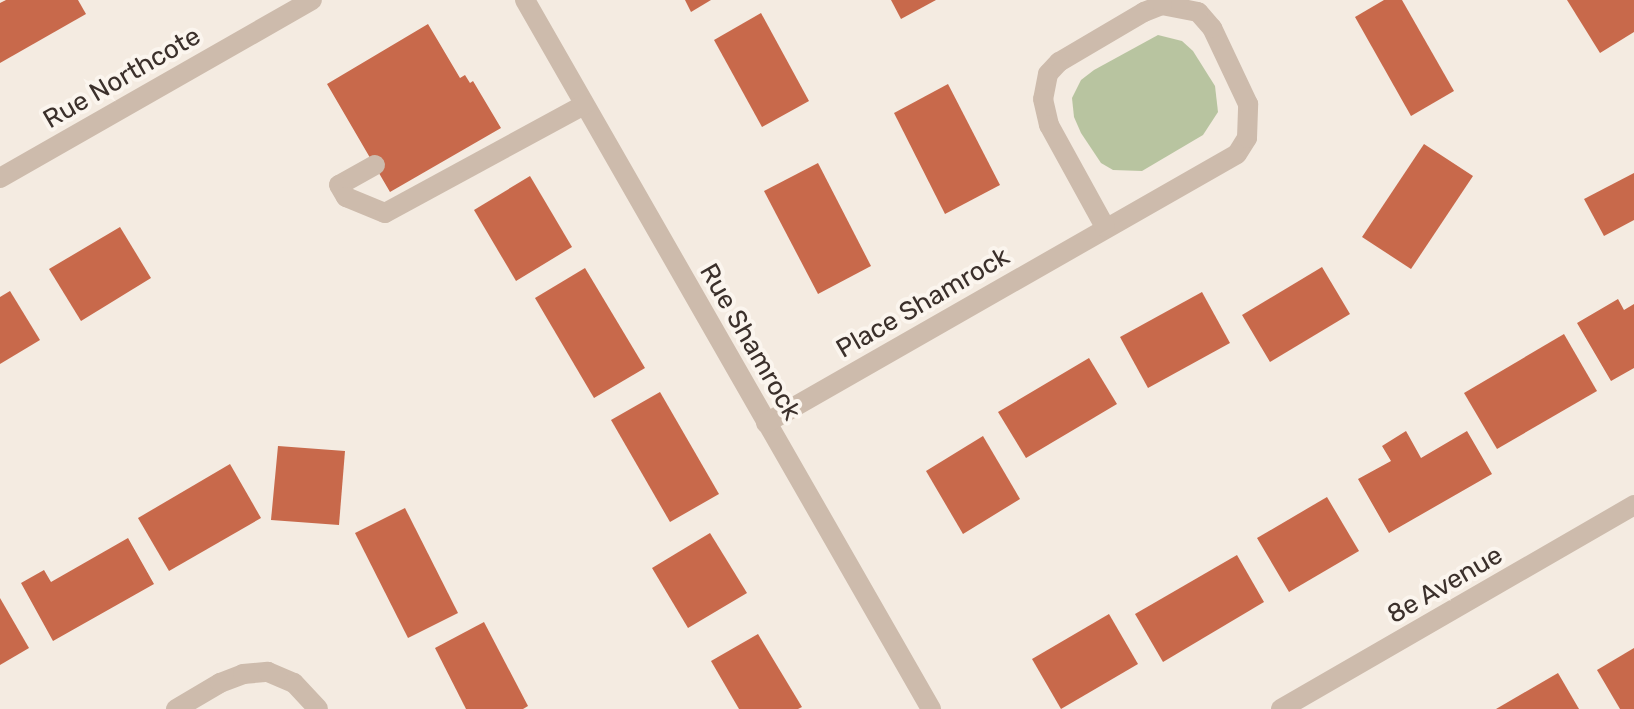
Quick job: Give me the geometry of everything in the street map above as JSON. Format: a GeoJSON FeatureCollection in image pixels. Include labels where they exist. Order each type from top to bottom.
{"type":"FeatureCollection","features":[{"type":"Feature","properties":{"kind":"street","name":"Rue Northcote"},"geometry":{"type":"LineString","coordinates":[[0,178],[312,0]]}},
{"type":"Feature","properties":{"kind":"street","name":"Rue Shamrock"},"geometry":{"type":"LineString","coordinates":[[525,0],[931,709]]}},
{"type":"Feature","properties":{"kind":"street","name":"Place Shamrock"},"geometry":{"type":"LineString","coordinates":[[766,423],[1237,154],[1247,138],[1248,104],[1212,28],[1198,12],[1162,5],[1144,12],[1068,56],[1048,74],[1043,99],[1049,125],[1105,227]]}},
{"type":"Feature","properties":{"kind":"street"},"geometry":{"type":"LineString","coordinates":[[375,165],[339,185],[346,197],[385,213],[584,105]]}},
{"type":"Feature","properties":{"kind":"street","name":"8e Avenue"},"geometry":{"type":"LineString","coordinates":[[1281,709],[1634,505]]}},
{"type":"Feature","properties":{"kind":"street"},"geometry":{"type":"LineString","coordinates":[[176,709],[220,683],[243,674],[268,672],[294,683],[318,709]]}},
{"type":"Feature","properties":{"kind":"green space"},"geometry":{"type":"Polygon","coordinates":[[[1158,35],[1182,41],[1193,51],[1215,86],[1218,112],[1203,135],[1142,171],[1113,170],[1101,163],[1081,133],[1074,117],[1072,98],[1081,80],[1094,70],[1158,35]]]}},
{"type":"Feature","properties":{"kind":"building"},"geometry":{"type":"Polygon","coordinates":[[[6,0],[78,0],[86,14],[0,63],[0,3],[6,0]]]}},
{"type":"Feature","properties":{"kind":"building"},"geometry":{"type":"Polygon","coordinates":[[[685,0],[711,0],[691,12],[685,0]]]}},
{"type":"Feature","properties":{"kind":"building"},"geometry":{"type":"Polygon","coordinates":[[[891,0],[936,0],[901,19],[891,0]]]}},
{"type":"Feature","properties":{"kind":"building"},"geometry":{"type":"Polygon","coordinates":[[[1384,0],[1402,0],[1454,91],[1411,116],[1355,17],[1384,0]]]}},
{"type":"Feature","properties":{"kind":"building"},"geometry":{"type":"Polygon","coordinates":[[[1567,0],[1634,0],[1634,32],[1600,53],[1567,0]]]}},
{"type":"Feature","properties":{"kind":"building"},"geometry":{"type":"Polygon","coordinates":[[[761,13],[809,101],[762,127],[714,40],[761,13]]]}},
{"type":"Feature","properties":{"kind":"building"},"geometry":{"type":"Polygon","coordinates":[[[428,24],[460,78],[465,75],[470,83],[473,81],[501,128],[390,192],[327,84],[428,24]]]}},
{"type":"Feature","properties":{"kind":"building"},"geometry":{"type":"Polygon","coordinates":[[[948,84],[1000,185],[945,214],[894,113],[948,84]]]}},
{"type":"Feature","properties":{"kind":"building"},"geometry":{"type":"Polygon","coordinates":[[[1424,144],[1473,176],[1411,269],[1362,237],[1424,144]]]}},
{"type":"Feature","properties":{"kind":"building"},"geometry":{"type":"Polygon","coordinates":[[[818,163],[871,266],[818,294],[764,191],[818,163]]]}},
{"type":"Feature","properties":{"kind":"building"},"geometry":{"type":"Polygon","coordinates":[[[1634,173],[1634,220],[1604,236],[1584,199],[1634,173]]]}},
{"type":"Feature","properties":{"kind":"building"},"geometry":{"type":"Polygon","coordinates":[[[530,176],[572,247],[516,281],[474,210],[530,176]]]}},
{"type":"Feature","properties":{"kind":"building"},"geometry":{"type":"Polygon","coordinates":[[[120,227],[151,278],[81,321],[49,269],[120,227]]]}},
{"type":"Feature","properties":{"kind":"building"},"geometry":{"type":"Polygon","coordinates":[[[1322,267],[1350,314],[1270,362],[1242,315],[1322,267]]]}},
{"type":"Feature","properties":{"kind":"building"},"geometry":{"type":"Polygon","coordinates":[[[585,268],[645,368],[594,398],[535,298],[585,268]]]}},
{"type":"Feature","properties":{"kind":"building"},"geometry":{"type":"Polygon","coordinates":[[[10,291],[40,340],[0,364],[0,297],[10,291]]]}},
{"type":"Feature","properties":{"kind":"building"},"geometry":{"type":"Polygon","coordinates":[[[1202,292],[1230,343],[1148,388],[1120,337],[1202,292]]]}},
{"type":"Feature","properties":{"kind":"building"},"geometry":{"type":"Polygon","coordinates":[[[1618,299],[1624,310],[1634,304],[1634,368],[1611,381],[1577,323],[1618,299]]]}},
{"type":"Feature","properties":{"kind":"building"},"geometry":{"type":"Polygon","coordinates":[[[1564,334],[1597,391],[1497,449],[1464,393],[1564,334]]]}},
{"type":"Feature","properties":{"kind":"building"},"geometry":{"type":"Polygon","coordinates":[[[1089,358],[1117,404],[1026,458],[998,412],[1089,358]]]}},
{"type":"Feature","properties":{"kind":"building"},"geometry":{"type":"Polygon","coordinates":[[[660,392],[719,494],[670,522],[611,420],[660,392]]]}},
{"type":"Feature","properties":{"kind":"building"},"geometry":{"type":"Polygon","coordinates":[[[1406,431],[1421,458],[1467,431],[1492,474],[1389,533],[1358,479],[1391,461],[1382,446],[1406,431]]]}},
{"type":"Feature","properties":{"kind":"building"},"geometry":{"type":"Polygon","coordinates":[[[983,436],[1020,499],[963,534],[926,471],[983,436]]]}},
{"type":"Feature","properties":{"kind":"building"},"geometry":{"type":"Polygon","coordinates":[[[278,446],[345,451],[339,525],[271,520],[278,446]]]}},
{"type":"Feature","properties":{"kind":"building"},"geometry":{"type":"Polygon","coordinates":[[[230,464],[261,518],[169,571],[138,518],[230,464]]]}},
{"type":"Feature","properties":{"kind":"building"},"geometry":{"type":"Polygon","coordinates":[[[1327,497],[1359,551],[1289,592],[1257,538],[1327,497]]]}},
{"type":"Feature","properties":{"kind":"building"},"geometry":{"type":"Polygon","coordinates":[[[405,508],[458,613],[408,638],[355,533],[405,508]]]}},
{"type":"Feature","properties":{"kind":"building"},"geometry":{"type":"Polygon","coordinates":[[[710,533],[747,593],[688,628],[652,568],[710,533]]]}},
{"type":"Feature","properties":{"kind":"building"},"geometry":{"type":"Polygon","coordinates":[[[128,538],[154,584],[53,641],[21,583],[44,570],[51,582],[128,538]]]}},
{"type":"Feature","properties":{"kind":"building"},"geometry":{"type":"Polygon","coordinates":[[[1237,555],[1264,602],[1163,662],[1135,614],[1237,555]]]}},
{"type":"Feature","properties":{"kind":"building"},"geometry":{"type":"Polygon","coordinates":[[[0,598],[29,648],[0,665],[0,598]]]}},
{"type":"Feature","properties":{"kind":"building"},"geometry":{"type":"Polygon","coordinates":[[[1109,614],[1138,664],[1061,709],[1032,659],[1109,614]]]}},
{"type":"Feature","properties":{"kind":"building"},"geometry":{"type":"Polygon","coordinates":[[[484,622],[528,706],[523,709],[466,709],[435,648],[484,622]]]}},
{"type":"Feature","properties":{"kind":"building"},"geometry":{"type":"Polygon","coordinates":[[[758,634],[802,707],[739,709],[711,661],[758,634]]]}},
{"type":"Feature","properties":{"kind":"building"},"geometry":{"type":"Polygon","coordinates":[[[1634,648],[1634,709],[1620,709],[1597,670],[1634,648]]]}},
{"type":"Feature","properties":{"kind":"building"},"geometry":{"type":"Polygon","coordinates":[[[1558,673],[1579,709],[1496,709],[1558,673]]]}}]}
